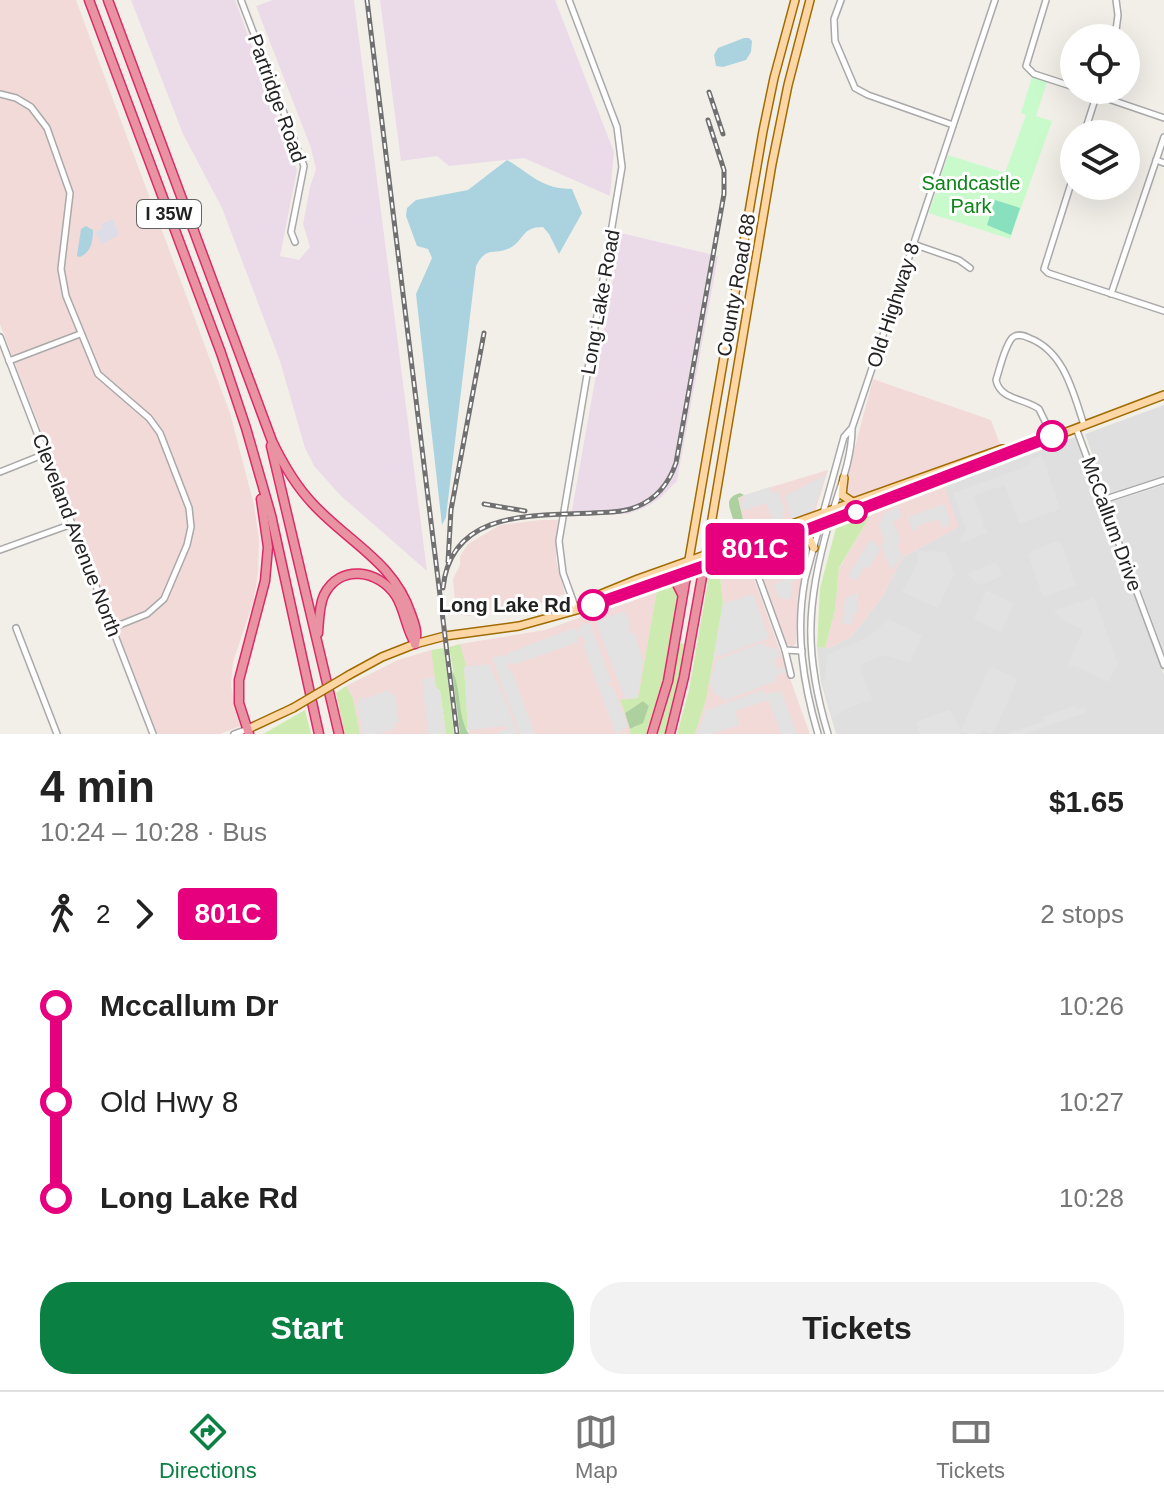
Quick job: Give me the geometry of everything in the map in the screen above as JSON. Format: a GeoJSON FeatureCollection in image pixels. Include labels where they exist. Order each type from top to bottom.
{"type":"FeatureCollection","features":[{"type":"Feature","properties":{"kind":"highway","name":"I 35W"},"geometry":{"type":"LineString","coordinates":[[89,0],[211,325],[246,428],[283,566],[319,734]]}},
{"type":"Feature","properties":{"kind":"highway","name":"I 35W"},"geometry":{"type":"LineString","coordinates":[[108,0],[265,422],[339,734]]}},
{"type":"Feature","properties":{"kind":"highway"},"geometry":{"type":"LineString","coordinates":[[265,422],[280,458],[310,501],[387,570],[400,586],[418,633],[415,644]]}},
{"type":"Feature","properties":{"kind":"highway"},"geometry":{"type":"LineString","coordinates":[[246,428],[268,547],[263,596],[239,680],[239,703],[249,731]]}},
{"type":"Feature","properties":{"kind":"highway"},"geometry":{"type":"LineString","coordinates":[[670,734],[681,694],[704,566]]}},
{"type":"Feature","properties":{"kind":"highway"},"geometry":{"type":"LineString","coordinates":[[652,734],[668,681],[687,571]]}},
{"type":"Feature","properties":{"kind":"highway"},"geometry":{"type":"LineString","coordinates":[[317,638],[322,601],[328,589],[345,576],[364,574],[375,577],[395,595],[415,644]]}},
{"type":"Feature","properties":{"kind":"highway"},"geometry":{"type":"LineString","coordinates":[[668,578],[675,580],[683,596]]}},
{"type":"Feature","properties":{"kind":"main road","name":"County Road 88"},"geometry":{"type":"LineString","coordinates":[[687,571],[763,131],[776,67],[795,0]]}},
{"type":"Feature","properties":{"kind":"main road","name":"County Road 88"},"geometry":{"type":"LineString","coordinates":[[704,566],[777,137],[810,0]]}},
{"type":"Feature","properties":{"kind":"main road"},"geometry":{"type":"LineString","coordinates":[[249,731],[382,657],[415,644],[445,636],[519,626],[576,609],[796,534],[1164,395]]}},
{"type":"Feature","properties":{"kind":"main road"},"geometry":{"type":"LineString","coordinates":[[576,609],[589,599],[706,554],[1002,449],[1012,451]]}},
{"type":"Feature","properties":{"kind":"main road"},"geometry":{"type":"LineString","coordinates":[[844,478],[842,495],[854,503]]}},
{"type":"Feature","properties":{"kind":"main road"},"geometry":{"type":"LineString","coordinates":[[711,521],[720,540],[743,541]]}},
{"type":"Feature","properties":{"kind":"main road"},"geometry":{"type":"LineString","coordinates":[[796,534],[808,536],[814,548]]}},
{"type":"Feature","properties":{"kind":"street","name":"Long Lake Road"},"geometry":{"type":"LineString","coordinates":[[569,0],[617,127],[622,167],[559,541],[563,573],[576,609]]}},
{"type":"Feature","properties":{"kind":"street"},"geometry":{"type":"LineString","coordinates":[[841,0],[834,19],[835,41],[855,88],[953,125]]}},
{"type":"Feature","properties":{"kind":"street","name":"Old Highway 8"},"geometry":{"type":"LineString","coordinates":[[828,734],[816,695],[810,651],[814,577],[844,478],[852,428],[995,0]]}},
{"type":"Feature","properties":{"kind":"street"},"geometry":{"type":"LineString","coordinates":[[1046,0],[1026,66],[1030,72],[1060,82]]}},
{"type":"Feature","properties":{"kind":"street"},"geometry":{"type":"LineString","coordinates":[[1116,0],[1117,24]]}},
{"type":"Feature","properties":{"kind":"street","name":"Partridge Road"},"geometry":{"type":"LineString","coordinates":[[243,1],[304,166],[291,232],[295,242]]}},
{"type":"Feature","properties":{"kind":"street"},"geometry":{"type":"LineString","coordinates":[[0,94],[24,102],[37,112],[49,130],[66,175],[70,202],[62,278],[80,334],[98,374],[149,418],[160,433],[186,499],[190,518],[187,545],[164,599],[151,612],[112,628]]}},
{"type":"Feature","properties":{"kind":"street"},"geometry":{"type":"LineString","coordinates":[[1128,104],[1164,118]]}},
{"type":"Feature","properties":{"kind":"street"},"geometry":{"type":"LineString","coordinates":[[1111,294],[1164,137]]}},
{"type":"Feature","properties":{"kind":"street"},"geometry":{"type":"LineString","coordinates":[[1156,160],[1164,163]]}},
{"type":"Feature","properties":{"kind":"street"},"geometry":{"type":"LineString","coordinates":[[1065,200],[1044,269],[1048,273],[1164,311]]}},
{"type":"Feature","properties":{"kind":"street"},"geometry":{"type":"LineString","coordinates":[[913,244],[959,260],[970,268]]}},
{"type":"Feature","properties":{"kind":"street"},"geometry":{"type":"LineString","coordinates":[[9,361],[80,334]]}},
{"type":"Feature","properties":{"kind":"street","name":"McCallum Drive"},"geometry":{"type":"LineString","coordinates":[[1052,436],[1039,409],[1004,394],[997,386],[996,380],[1011,339],[1017,335],[1045,344],[1063,370],[1103,500],[1164,665]]}},
{"type":"Feature","properties":{"kind":"street","name":"Cleveland Avenue North"},"geometry":{"type":"LineString","coordinates":[[0,337],[153,734]]}},
{"type":"Feature","properties":{"kind":"street","name":"Old Highway 8"},"geometry":{"type":"LineString","coordinates":[[818,734],[801,651],[801,602],[844,437],[852,428]]}},
{"type":"Feature","properties":{"kind":"street"},"geometry":{"type":"LineString","coordinates":[[0,472],[45,454]]}},
{"type":"Feature","properties":{"kind":"street"},"geometry":{"type":"LineString","coordinates":[[1103,500],[1164,480]]}},
{"type":"Feature","properties":{"kind":"street"},"geometry":{"type":"LineString","coordinates":[[0,550],[72,524]]}},
{"type":"Feature","properties":{"kind":"street"},"geometry":{"type":"LineString","coordinates":[[749,551],[791,675]]}},
{"type":"Feature","properties":{"kind":"street"},"geometry":{"type":"LineString","coordinates":[[732,556],[743,558],[757,574]]}},
{"type":"Feature","properties":{"kind":"street"},"geometry":{"type":"LineString","coordinates":[[16,628],[57,734]]}},
{"type":"Feature","properties":{"kind":"street"},"geometry":{"type":"LineString","coordinates":[[785,650],[810,651]]}},
{"type":"Feature","properties":{"kind":"street"},"geometry":{"type":"LineString","coordinates":[[234,734],[249,731]]}},
{"type":"Feature","properties":{"kind":"shaded area"},"geometry":{"type":"Polygon","coordinates":[[[0,0],[76,0],[230,413],[254,505],[259,539],[258,572],[254,599],[233,662],[231,686],[240,726],[220,734],[157,734],[0,324],[0,0]]]}},
{"type":"Feature","properties":{"kind":"shaded area"},"geometry":{"type":"Polygon","coordinates":[[[131,0],[235,0],[297,170],[280,256],[299,260],[310,247],[303,224],[316,169],[311,148],[256,6],[273,0],[354,0],[427,571],[340,495],[314,466],[305,448],[280,361],[222,208],[183,134],[131,0]]]}},
{"type":"Feature","properties":{"kind":"shaded area"},"geometry":{"type":"Polygon","coordinates":[[[380,0],[555,0],[614,152],[610,196],[524,158],[449,166],[437,156],[401,161],[380,0]]]}},
{"type":"Feature","properties":{"kind":"shaded area"},"geometry":{"type":"Polygon","coordinates":[[[113,219],[119,235],[102,244],[95,232],[102,229],[101,224],[113,219]]]}},
{"type":"Feature","properties":{"kind":"shaded area"},"geometry":{"type":"Polygon","coordinates":[[[621,233],[718,256],[677,481],[659,499],[627,514],[571,516],[621,233]]]}},
{"type":"Feature","properties":{"kind":"shaded area"},"geometry":{"type":"Polygon","coordinates":[[[873,379],[991,420],[1001,447],[855,498],[848,496],[844,489],[873,379]]]}},
{"type":"Feature","properties":{"kind":"shaded area"},"geometry":{"type":"Polygon","coordinates":[[[1164,405],[1164,477],[1107,495],[1085,434],[1164,405]]]}},
{"type":"Feature","properties":{"kind":"shaded area"},"geometry":{"type":"Polygon","coordinates":[[[1075,437],[1164,675],[1164,734],[836,734],[821,682],[817,647],[830,648],[852,636],[882,597],[903,557],[958,527],[944,485],[1075,437]]]}},
{"type":"Feature","properties":{"kind":"shaded area"},"geometry":{"type":"Polygon","coordinates":[[[1042,456],[1060,509],[1019,524],[1005,485],[974,495],[987,533],[962,543],[960,539],[966,530],[953,493],[1028,466],[1032,459],[1042,456]]]}},
{"type":"Feature","properties":{"kind":"shaded area"},"geometry":{"type":"Polygon","coordinates":[[[828,470],[815,512],[746,532],[738,497],[828,470]]]}},
{"type":"Feature","properties":{"kind":"shaded area"},"geometry":{"type":"Polygon","coordinates":[[[826,475],[813,511],[791,519],[785,496],[826,475]]]}},
{"type":"Feature","properties":{"kind":"shaded area"},"geometry":{"type":"Polygon","coordinates":[[[944,485],[959,527],[903,557],[882,597],[852,636],[825,648],[835,610],[839,569],[870,516],[881,508],[944,485]]]}},
{"type":"Feature","properties":{"kind":"shaded area"},"geometry":{"type":"Polygon","coordinates":[[[1164,485],[1164,653],[1110,506],[1111,502],[1164,485]]]}},
{"type":"Feature","properties":{"kind":"shaded area"},"geometry":{"type":"Polygon","coordinates":[[[769,487],[771,492],[779,493],[785,511],[781,513],[785,515],[781,519],[773,520],[766,503],[743,511],[743,496],[769,487]]]}},
{"type":"Feature","properties":{"kind":"shaded area"},"geometry":{"type":"Polygon","coordinates":[[[944,504],[950,520],[947,526],[942,528],[938,519],[917,526],[918,530],[913,531],[908,517],[944,504]]]}},
{"type":"Feature","properties":{"kind":"shaded area"},"geometry":{"type":"Polygon","coordinates":[[[898,507],[902,517],[893,521],[901,542],[897,545],[902,557],[891,570],[881,544],[884,542],[879,524],[885,513],[898,507]]]}},
{"type":"Feature","properties":{"kind":"shaded area"},"geometry":{"type":"Polygon","coordinates":[[[558,520],[556,561],[565,594],[531,607],[502,611],[501,608],[468,616],[456,614],[453,579],[460,565],[460,556],[468,544],[500,525],[558,520]]]}},
{"type":"Feature","properties":{"kind":"shaded area"},"geometry":{"type":"Polygon","coordinates":[[[799,537],[806,540],[809,547],[798,597],[796,644],[791,647],[787,644],[755,555],[799,537]]]}},
{"type":"Feature","properties":{"kind":"shaded area"},"geometry":{"type":"Polygon","coordinates":[[[870,540],[881,549],[856,581],[848,576],[870,540]]]}},
{"type":"Feature","properties":{"kind":"shaded area"},"geometry":{"type":"Polygon","coordinates":[[[795,542],[805,546],[798,550],[799,556],[794,558],[796,574],[790,600],[778,597],[774,584],[785,579],[783,564],[767,569],[762,556],[795,542]]]}},
{"type":"Feature","properties":{"kind":"shaded area"},"geometry":{"type":"Polygon","coordinates":[[[1055,542],[1062,544],[1076,586],[1043,597],[1028,555],[1055,542]]]}},
{"type":"Feature","properties":{"kind":"shaded area"},"geometry":{"type":"Polygon","coordinates":[[[918,551],[946,552],[954,574],[938,608],[902,592],[917,564],[918,551]]]}},
{"type":"Feature","properties":{"kind":"shaded area"},"geometry":{"type":"Polygon","coordinates":[[[737,560],[752,573],[810,734],[695,734],[706,700],[723,603],[719,567],[737,560]]]}},
{"type":"Feature","properties":{"kind":"shaded area"},"geometry":{"type":"Polygon","coordinates":[[[996,562],[1002,576],[980,585],[966,574],[996,562]]]}},
{"type":"Feature","properties":{"kind":"shaded area"},"geometry":{"type":"Polygon","coordinates":[[[657,590],[638,699],[621,701],[630,727],[629,734],[469,734],[460,644],[545,630],[657,590]]]}},
{"type":"Feature","properties":{"kind":"shaded area"},"geometry":{"type":"Polygon","coordinates":[[[986,590],[1014,604],[1001,632],[974,619],[986,590]]]}},
{"type":"Feature","properties":{"kind":"shaded area"},"geometry":{"type":"Polygon","coordinates":[[[858,592],[857,613],[853,613],[852,625],[842,623],[845,599],[858,592]]]}},
{"type":"Feature","properties":{"kind":"shaded area"},"geometry":{"type":"Polygon","coordinates":[[[753,594],[769,638],[714,658],[723,604],[753,594]]]}},
{"type":"Feature","properties":{"kind":"shaded area"},"geometry":{"type":"Polygon","coordinates":[[[1094,597],[1118,664],[1108,682],[1075,666],[1069,667],[1083,630],[1062,620],[1054,611],[1094,597]]]}},
{"type":"Feature","properties":{"kind":"shaded area"},"geometry":{"type":"Polygon","coordinates":[[[625,612],[630,624],[629,632],[635,634],[643,661],[637,698],[625,699],[596,622],[625,612]]]}},
{"type":"Feature","properties":{"kind":"shaded area"},"geometry":{"type":"Polygon","coordinates":[[[888,619],[922,635],[910,663],[884,655],[862,664],[860,669],[872,699],[833,718],[823,683],[828,655],[871,635],[888,619]]]}},
{"type":"Feature","properties":{"kind":"shaded area"},"geometry":{"type":"Polygon","coordinates":[[[590,623],[611,681],[609,687],[613,687],[628,726],[616,734],[598,686],[601,684],[597,684],[583,644],[586,642],[581,636],[577,638],[578,642],[513,665],[512,662],[507,664],[507,671],[511,670],[526,710],[523,713],[527,712],[535,734],[520,734],[492,658],[508,657],[508,653],[574,628],[577,632],[580,626],[590,623]]]}},
{"type":"Feature","properties":{"kind":"shaded area"},"geometry":{"type":"Polygon","coordinates":[[[761,643],[777,648],[780,656],[774,660],[777,669],[784,668],[786,672],[775,676],[776,681],[725,700],[714,693],[710,682],[716,660],[761,643]]]}},
{"type":"Feature","properties":{"kind":"shaded area"},"geometry":{"type":"Polygon","coordinates":[[[431,650],[446,734],[360,734],[353,698],[346,686],[398,660],[431,650]]]}},
{"type":"Feature","properties":{"kind":"shaded area"},"geometry":{"type":"Polygon","coordinates":[[[489,664],[517,734],[500,734],[499,731],[508,729],[506,726],[468,730],[464,667],[489,664]]]}},
{"type":"Feature","properties":{"kind":"shaded area"},"geometry":{"type":"Polygon","coordinates":[[[990,666],[1018,679],[993,734],[961,731],[961,734],[920,734],[916,722],[950,710],[961,730],[990,666]]]}},
{"type":"Feature","properties":{"kind":"shaded area"},"geometry":{"type":"Polygon","coordinates":[[[434,677],[436,688],[440,691],[446,734],[428,734],[422,679],[434,677]]]}},
{"type":"Feature","properties":{"kind":"shaded area"},"geometry":{"type":"Polygon","coordinates":[[[388,690],[391,695],[395,694],[399,722],[394,723],[395,728],[379,734],[363,734],[357,703],[360,698],[365,697],[367,702],[367,698],[388,690]]]}},
{"type":"Feature","properties":{"kind":"shaded area"},"geometry":{"type":"Polygon","coordinates":[[[763,690],[765,694],[781,691],[797,734],[781,734],[769,701],[772,699],[735,711],[739,725],[712,734],[697,734],[704,711],[763,690]]]}},
{"type":"Feature","properties":{"kind":"shaded area"},"geometry":{"type":"Polygon","coordinates":[[[1075,706],[1077,709],[1085,706],[1087,712],[1025,734],[1006,734],[1044,721],[1043,717],[1075,706]]]}},
{"type":"Feature","properties":{"kind":"green space","name":"Sandcastle Park"},"geometry":{"type":"Polygon","coordinates":[[[1032,77],[1047,82],[1036,116],[1052,121],[1010,239],[929,213],[948,155],[1005,173],[1026,115],[1021,113],[1032,77]]]}},
{"type":"Feature","properties":{"kind":"green space"},"geometry":{"type":"Polygon","coordinates":[[[995,200],[1020,208],[1011,235],[987,225],[995,200]]]}},
{"type":"Feature","properties":{"kind":"green space"},"geometry":{"type":"Polygon","coordinates":[[[740,493],[744,495],[738,498],[746,532],[729,535],[721,522],[722,519],[728,522],[733,519],[730,501],[740,493]]]}},
{"type":"Feature","properties":{"kind":"green space"},"geometry":{"type":"Polygon","coordinates":[[[870,516],[839,568],[835,610],[825,648],[817,647],[820,588],[836,528],[870,516]]]}},
{"type":"Feature","properties":{"kind":"green space"},"geometry":{"type":"Polygon","coordinates":[[[719,567],[723,603],[706,700],[695,734],[677,734],[689,690],[710,570],[719,567]]]}},
{"type":"Feature","properties":{"kind":"green space"},"geometry":{"type":"Polygon","coordinates":[[[674,584],[679,592],[662,685],[646,734],[629,734],[630,729],[642,721],[649,706],[643,701],[625,713],[620,700],[638,698],[657,590],[674,584]]]}},
{"type":"Feature","properties":{"kind":"green space"},"geometry":{"type":"Polygon","coordinates":[[[680,643],[684,644],[683,655],[672,712],[666,734],[658,734],[672,685],[680,643]]]}},
{"type":"Feature","properties":{"kind":"green space"},"geometry":{"type":"Polygon","coordinates":[[[460,644],[466,666],[468,730],[463,725],[449,647],[460,644]]]}},
{"type":"Feature","properties":{"kind":"green space"},"geometry":{"type":"Polygon","coordinates":[[[444,648],[454,734],[446,734],[431,650],[444,648]]]}},
{"type":"Feature","properties":{"kind":"green space"},"geometry":{"type":"Polygon","coordinates":[[[452,670],[465,727],[469,734],[460,734],[452,670]]]}},
{"type":"Feature","properties":{"kind":"green space"},"geometry":{"type":"Polygon","coordinates":[[[346,686],[353,698],[360,734],[345,734],[336,693],[346,686]]]}},
{"type":"Feature","properties":{"kind":"green space"},"geometry":{"type":"Polygon","coordinates":[[[643,701],[649,706],[643,723],[630,729],[625,713],[643,701]]]}},
{"type":"Feature","properties":{"kind":"green space"},"geometry":{"type":"Polygon","coordinates":[[[305,710],[311,734],[263,734],[305,710]]]}},
{"type":"Feature","properties":{"kind":"water"},"geometry":{"type":"Polygon","coordinates":[[[744,38],[752,41],[746,60],[716,66],[714,55],[718,48],[744,38]]]}},
{"type":"Feature","properties":{"kind":"water"},"geometry":{"type":"Polygon","coordinates":[[[507,160],[544,184],[572,189],[582,213],[559,254],[543,227],[536,228],[510,248],[484,255],[476,266],[446,517],[442,525],[416,294],[432,258],[428,249],[417,246],[406,216],[407,208],[416,200],[468,190],[507,160]]]}},
{"type":"Feature","properties":{"kind":"water"},"geometry":{"type":"Polygon","coordinates":[[[86,226],[93,230],[92,242],[80,257],[77,256],[81,229],[86,226]]]}},
{"type":"Feature","properties":{"kind":"railway"},"geometry":{"type":"LineString","coordinates":[[367,0],[457,734]]}},
{"type":"Feature","properties":{"kind":"railway"},"geometry":{"type":"LineString","coordinates":[[709,92],[723,134]]}},
{"type":"Feature","properties":{"kind":"railway"},"geometry":{"type":"LineString","coordinates":[[443,588],[449,562],[462,543],[478,530],[522,517],[631,509],[656,495],[670,477],[676,463],[724,194],[724,170],[708,120]]}},
{"type":"Feature","properties":{"kind":"railway"},"geometry":{"type":"LineString","coordinates":[[448,562],[451,510],[484,333]]}},
{"type":"Feature","properties":{"kind":"railway"},"geometry":{"type":"LineString","coordinates":[[484,504],[525,511]]}},
{"type":"Feature","properties":{"kind":"bus line","name":"801C"},"geometry":{"type":"LineString","coordinates":[[593,605],[837,519],[1052,436]]}},
{"type":"Feature","properties":{"kind":"place","name":"Long Lake Rd"},"geometry":{"type":"Point","coordinates":[593,605]}}]}
